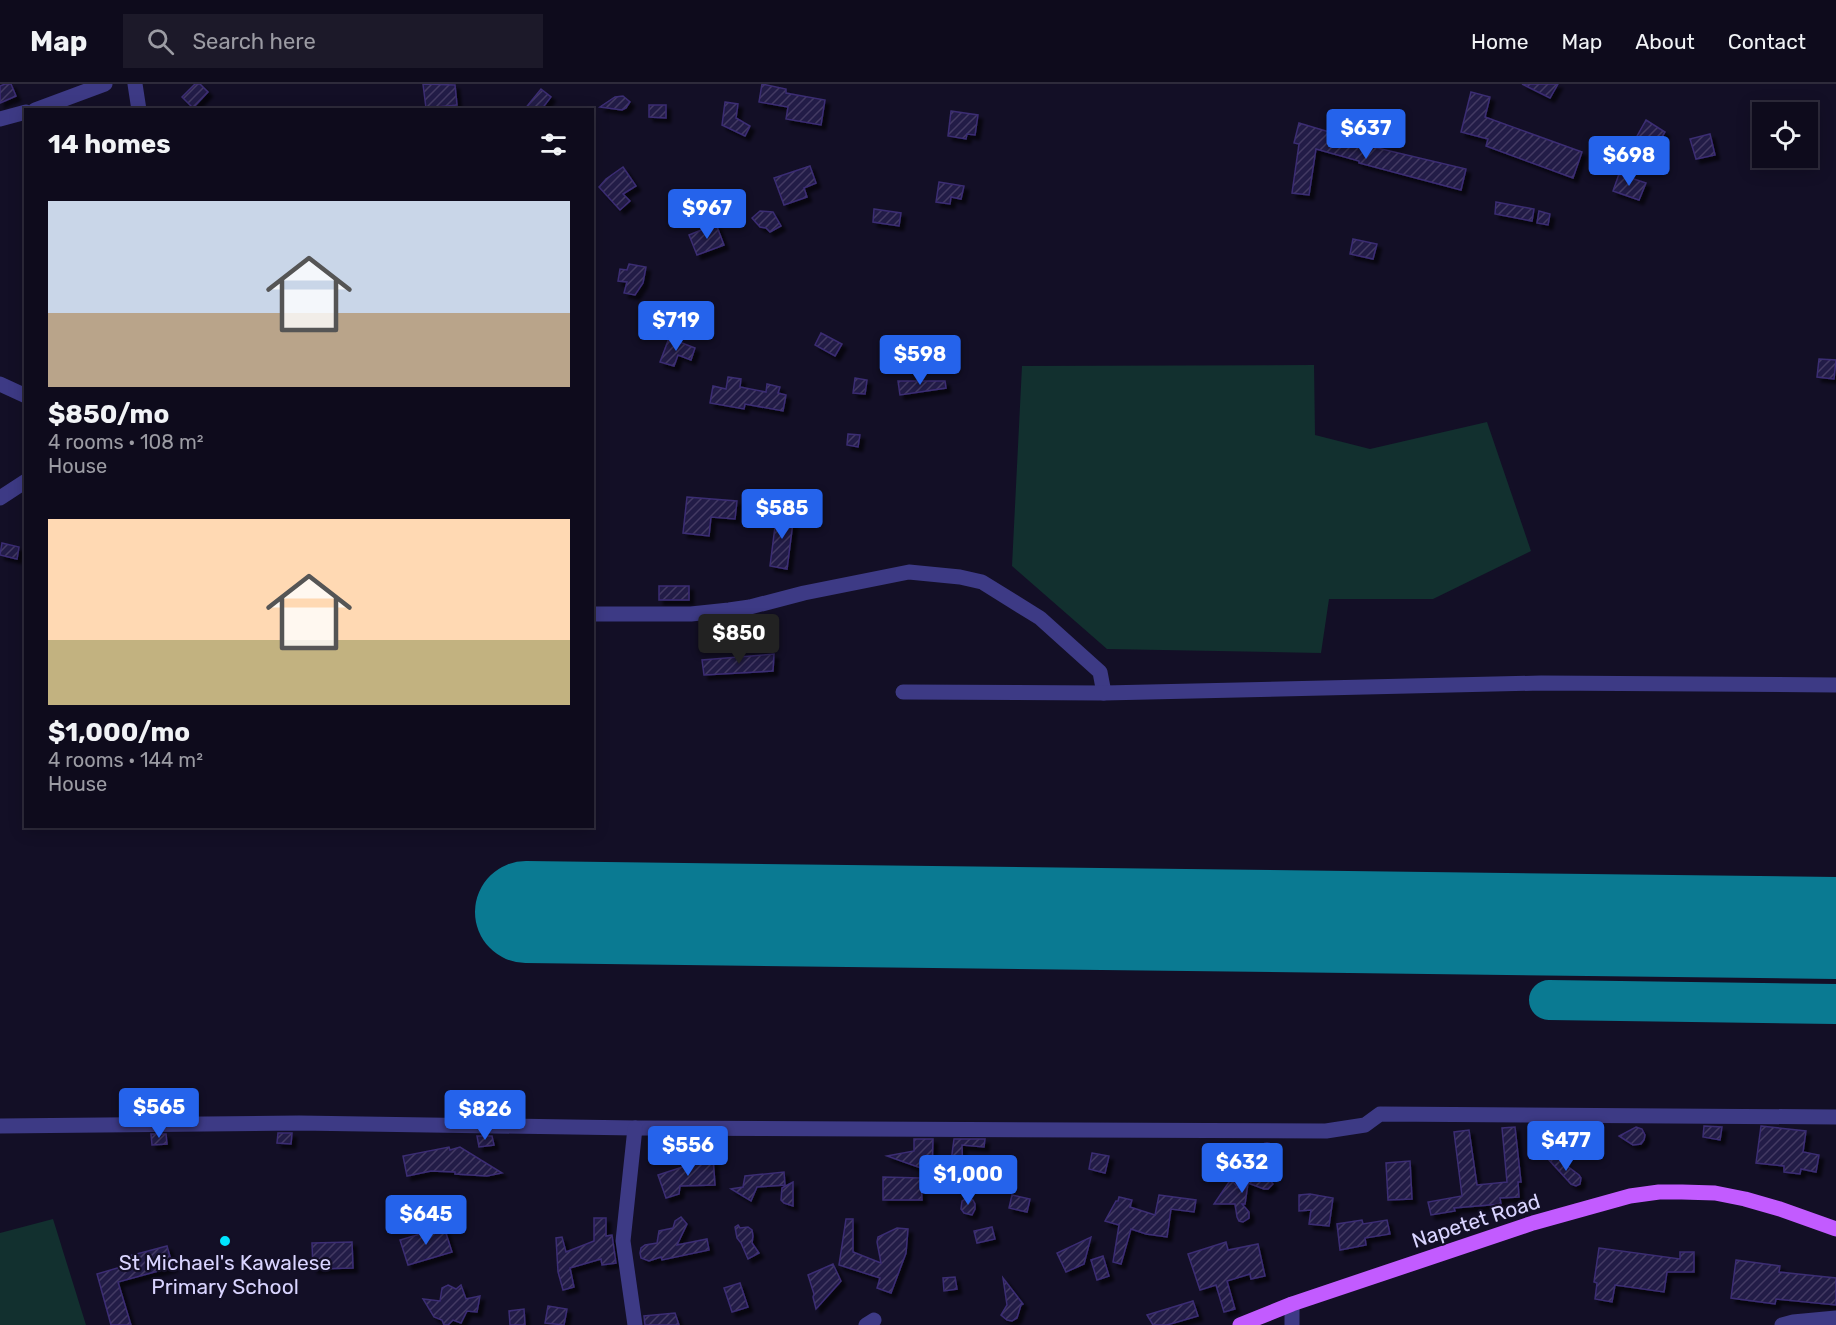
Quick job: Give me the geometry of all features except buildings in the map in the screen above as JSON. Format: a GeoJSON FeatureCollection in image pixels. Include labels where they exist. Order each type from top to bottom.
{"type":"FeatureCollection","features":[{"type":"Feature","properties":{"kind":"main road","name":"Napetet Road"},"geometry":{"type":"LineString","coordinates":[[1240,1325],[1292,1304],[1533,1223],[1630,1196],[1659,1192],[1716,1194],[1780,1209],[1836,1229]]}},
{"type":"Feature","properties":{"kind":"street"},"geometry":{"type":"LineString","coordinates":[[40,108],[105,84]]}},
{"type":"Feature","properties":{"kind":"street"},"geometry":{"type":"LineString","coordinates":[[135,84],[139,108]]}},
{"type":"Feature","properties":{"kind":"street"},"geometry":{"type":"LineString","coordinates":[[0,120],[24,113]]}},
{"type":"Feature","properties":{"kind":"street"},"geometry":{"type":"LineString","coordinates":[[0,384],[24,395]]}},
{"type":"Feature","properties":{"kind":"street"},"geometry":{"type":"LineString","coordinates":[[0,498],[24,482]]}},
{"type":"Feature","properties":{"kind":"street"},"geometry":{"type":"LineString","coordinates":[[594,614],[691,614],[740,609],[804,593],[909,572],[960,577],[982,582],[1040,618],[1100,672],[1104,693]]}},
{"type":"Feature","properties":{"kind":"street"},"geometry":{"type":"LineString","coordinates":[[903,692],[1104,693],[1541,683],[1836,684]]}},
{"type":"Feature","properties":{"kind":"street"},"geometry":{"type":"LineString","coordinates":[[0,1126],[299,1123],[634,1128],[1326,1131],[1365,1125],[1380,1114],[1836,1118]]}},
{"type":"Feature","properties":{"kind":"street"},"geometry":{"type":"LineString","coordinates":[[634,1128],[623,1241],[635,1325]]}},
{"type":"Feature","properties":{"kind":"street"},"geometry":{"type":"LineString","coordinates":[[1292,1304],[1293,1325]]}},
{"type":"Feature","properties":{"kind":"street"},"geometry":{"type":"LineString","coordinates":[[1782,1325],[1836,1318]]}},
{"type":"Feature","properties":{"kind":"green space"},"geometry":{"type":"Polygon","coordinates":[[[1314,365],[1315,435],[1370,449],[1487,422],[1531,551],[1433,599],[1329,599],[1321,653],[1107,649],[1012,566],[1022,366],[1314,365]]]}},
{"type":"Feature","properties":{"kind":"green space"},"geometry":{"type":"Polygon","coordinates":[[[53,1219],[86,1325],[0,1325],[0,1233],[53,1219]]]}},
{"type":"Feature","properties":{"kind":"taxiway"},"geometry":{"type":"LineString","coordinates":[[1549,1000],[1836,1004]]}},
{"type":"Feature","properties":{"kind":"runway"},"geometry":{"type":"LineString","coordinates":[[526,912],[1836,928]]}},
{"type":"Feature","properties":{"kind":"place","name":"St Michael's Kawalese Primary School"},"geometry":{"type":"Point","coordinates":[225,1241]}}]}
